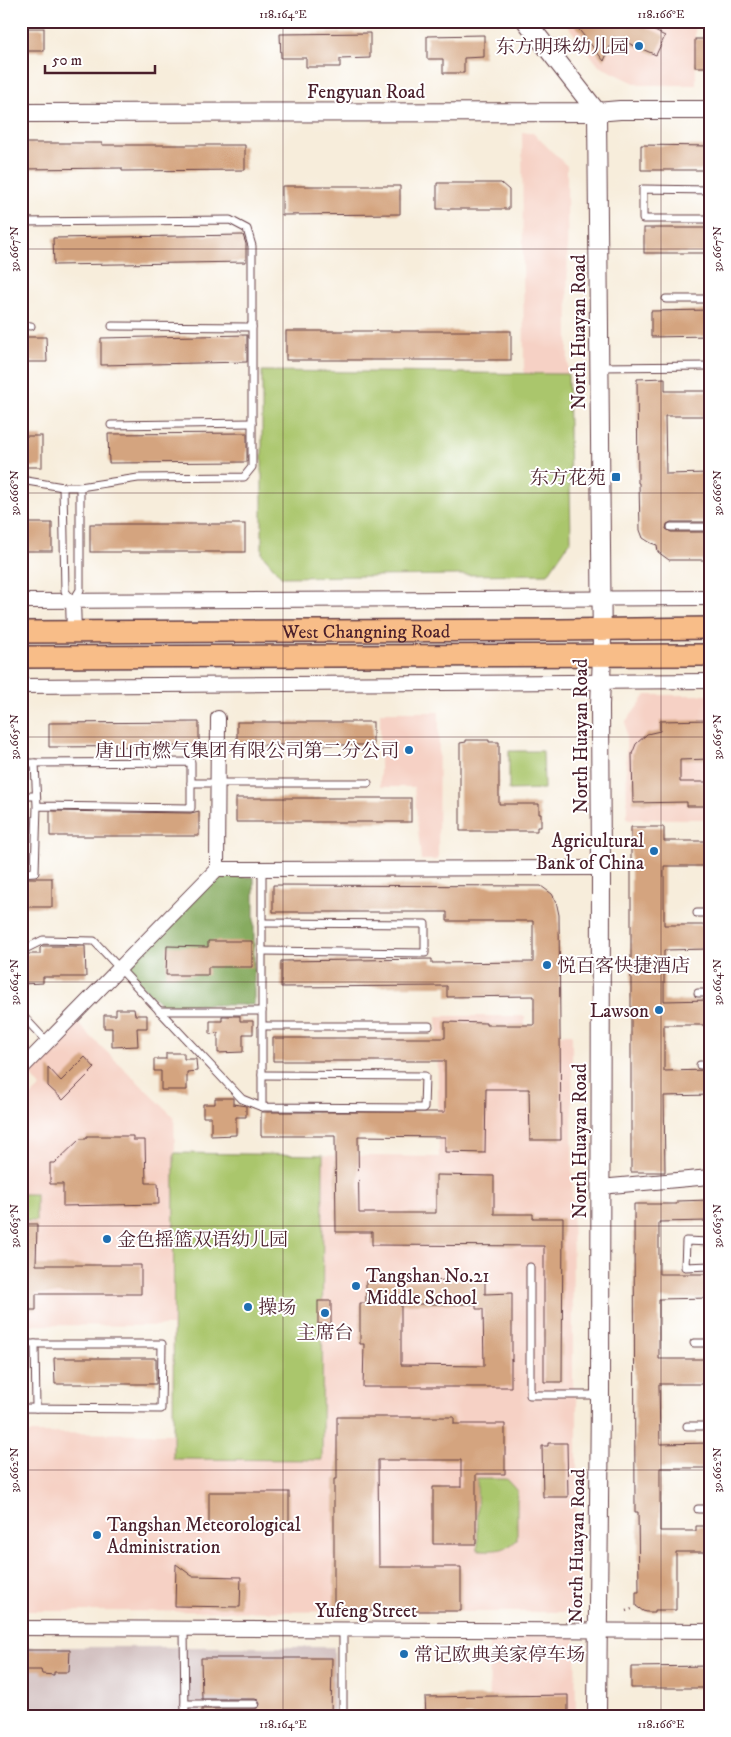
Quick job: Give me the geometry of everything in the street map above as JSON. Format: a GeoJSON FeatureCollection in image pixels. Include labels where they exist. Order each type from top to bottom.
{"type":"FeatureCollection","features":[{"type":"Feature","properties":{"kind":"main road","name":"West Changning Road"},"geometry":{"type":"LineString","coordinates":[[21,632],[710,628]]}},
{"type":"Feature","properties":{"kind":"main road","name":"West Changning Road"},"geometry":{"type":"LineString","coordinates":[[21,657],[710,655]]}},
{"type":"Feature","properties":{"kind":"street"},"geometry":{"type":"LineString","coordinates":[[526,21],[597,112]]}},
{"type":"Feature","properties":{"kind":"street"},"geometry":{"type":"LineString","coordinates":[[703,21],[710,23]]}},
{"type":"Feature","properties":{"kind":"street","name":"Fengyuan Road"},"geometry":{"type":"LineString","coordinates":[[21,112],[597,112],[620,110],[710,110]]}},
{"type":"Feature","properties":{"kind":"street","name":"North Huayan Road"},"geometry":{"type":"LineString","coordinates":[[597,112],[602,598],[602,682],[600,705],[600,1395],[596,1631],[597,1716]]}},
{"type":"Feature","properties":{"kind":"street","name":"West Changning Road"},"geometry":{"type":"LineString","coordinates":[[21,602],[710,598]]}},
{"type":"Feature","properties":{"kind":"street"},"geometry":{"type":"LineString","coordinates":[[73,601],[74,632]]}},
{"type":"Feature","properties":{"kind":"street"},"geometry":{"type":"LineString","coordinates":[[21,686],[710,681]]}},
{"type":"Feature","properties":{"kind":"street"},"geometry":{"type":"LineString","coordinates":[[217,869],[218,718]]}},
{"type":"Feature","properties":{"kind":"street"},"geometry":{"type":"LineString","coordinates":[[21,1069],[217,869],[601,868]]}},
{"type":"Feature","properties":{"kind":"street"},"geometry":{"type":"LineString","coordinates":[[600,1187],[710,1177]]}},
{"type":"Feature","properties":{"kind":"street","name":"Yufeng Street"},"geometry":{"type":"LineString","coordinates":[[21,1628],[710,1631]]}},
{"type":"Feature","properties":{"kind":"lane"},"geometry":{"type":"LineString","coordinates":[[710,190],[643,190],[643,219],[710,219]]}},
{"type":"Feature","properties":{"kind":"lane"},"geometry":{"type":"LineString","coordinates":[[21,222],[230,220],[247,229],[252,246],[252,467],[244,477],[138,478],[80,487],[63,487],[21,480]]}},
{"type":"Feature","properties":{"kind":"lane"},"geometry":{"type":"LineString","coordinates":[[666,299],[710,299]]}},
{"type":"Feature","properties":{"kind":"lane"},"geometry":{"type":"LineString","coordinates":[[21,326],[31,326]]}},
{"type":"Feature","properties":{"kind":"lane"},"geometry":{"type":"LineString","coordinates":[[112,326],[252,328]]}},
{"type":"Feature","properties":{"kind":"lane"},"geometry":{"type":"LineString","coordinates":[[599,367],[710,366]]}},
{"type":"Feature","properties":{"kind":"lane"},"geometry":{"type":"LineString","coordinates":[[111,425],[252,423]]}},
{"type":"Feature","properties":{"kind":"lane"},"geometry":{"type":"LineString","coordinates":[[63,487],[65,591],[73,601],[80,590],[80,487]]}},
{"type":"Feature","properties":{"kind":"lane"},"geometry":{"type":"LineString","coordinates":[[671,527],[710,527]]}},
{"type":"Feature","properties":{"kind":"lane"},"geometry":{"type":"LineString","coordinates":[[21,763],[191,762],[190,808],[37,806]]}},
{"type":"Feature","properties":{"kind":"lane"},"geometry":{"type":"LineString","coordinates":[[21,872],[35,872],[37,806],[35,763]]}},
{"type":"Feature","properties":{"kind":"lane"},"geometry":{"type":"LineString","coordinates":[[191,783],[368,783]]}},
{"type":"Feature","properties":{"kind":"lane"},"geometry":{"type":"LineString","coordinates":[[21,796],[36,796]]}},
{"type":"Feature","properties":{"kind":"lane"},"geometry":{"type":"LineString","coordinates":[[262,868],[262,1107]]}},
{"type":"Feature","properties":{"kind":"lane"},"geometry":{"type":"LineString","coordinates":[[698,913],[710,913]]}},
{"type":"Feature","properties":{"kind":"lane"},"geometry":{"type":"LineString","coordinates":[[262,923],[425,924],[425,953],[262,951]]}},
{"type":"Feature","properties":{"kind":"lane"},"geometry":{"type":"LineString","coordinates":[[21,949],[44,940],[94,941],[242,1099],[262,1107],[424,1108],[425,1076],[262,1076]]}},
{"type":"Feature","properties":{"kind":"lane"},"geometry":{"type":"LineString","coordinates":[[698,993],[710,993]]}},
{"type":"Feature","properties":{"kind":"lane"},"geometry":{"type":"LineString","coordinates":[[159,1011],[262,1011]]}},
{"type":"Feature","properties":{"kind":"lane"},"geometry":{"type":"LineString","coordinates":[[21,1014],[47,1042]]}},
{"type":"Feature","properties":{"kind":"lane"},"geometry":{"type":"LineString","coordinates":[[262,1026],[429,1026]]}},
{"type":"Feature","properties":{"kind":"lane"},"geometry":{"type":"LineString","coordinates":[[700,1066],[710,1066]]}},
{"type":"Feature","properties":{"kind":"lane"},"geometry":{"type":"LineString","coordinates":[[710,1242],[686,1241],[685,1267],[710,1266]]}},
{"type":"Feature","properties":{"kind":"lane"},"geometry":{"type":"LineString","coordinates":[[530,1268],[530,1394],[600,1395]]}},
{"type":"Feature","properties":{"kind":"lane"},"geometry":{"type":"LineString","coordinates":[[694,1343],[710,1343]]}},
{"type":"Feature","properties":{"kind":"lane"},"geometry":{"type":"LineString","coordinates":[[21,1344],[162,1344],[161,1409],[21,1408]]}},
{"type":"Feature","properties":{"kind":"lane"},"geometry":{"type":"LineString","coordinates":[[35,1344],[36,1408]]}},
{"type":"Feature","properties":{"kind":"lane"},"geometry":{"type":"LineString","coordinates":[[688,1426],[710,1426]]}},
{"type":"Feature","properties":{"kind":"lane"},"geometry":{"type":"LineString","coordinates":[[698,1509],[710,1508]]}},
{"type":"Feature","properties":{"kind":"lane"},"geometry":{"type":"LineString","coordinates":[[184,1628],[185,1716]]}},
{"type":"Feature","properties":{"kind":"lane"},"geometry":{"type":"LineString","coordinates":[[343,1629],[343,1716]]}},
{"type":"Feature","properties":{"kind":"lane"},"geometry":{"type":"LineString","coordinates":[[185,1704],[256,1704]]}},
{"type":"Feature","properties":{"kind":"path"},"geometry":{"type":"LineString","coordinates":[[626,1612],[632,1609]]}},
{"type":"Feature","properties":{"kind":"shaded area","name":"东方明珠幼儿园"},"geometry":{"type":"Polygon","coordinates":[[[564,21],[680,21],[695,27],[696,85],[639,85],[599,66],[564,21]]]}},
{"type":"Feature","properties":{"kind":"shaded area"},"geometry":{"type":"Polygon","coordinates":[[[522,132],[533,133],[567,166],[568,374],[524,373],[522,132]]]}},
{"type":"Feature","properties":{"kind":"shaded area"},"geometry":{"type":"Polygon","coordinates":[[[646,695],[710,695],[710,819],[627,819],[626,722],[646,695]]]}},
{"type":"Feature","properties":{"kind":"shaded area","name":"唐山市燃气集团有限公司第二分公司"},"geometry":{"type":"Polygon","coordinates":[[[380,712],[439,712],[438,860],[421,860],[414,787],[380,787],[380,712]]]}},
{"type":"Feature","properties":{"kind":"shaded area"},"geometry":{"type":"Polygon","coordinates":[[[437,1016],[525,1016],[525,1034],[572,1034],[573,1384],[577,1403],[577,1612],[21,1611],[21,1433],[172,1434],[173,1436],[172,1326],[21,1325],[21,1105],[41,1087],[31,1075],[77,1023],[174,1117],[175,1153],[439,1157],[437,1016]]]}},
{"type":"Feature","properties":{"kind":"shaded area"},"geometry":{"type":"Polygon","coordinates":[[[575,1635],[576,1716],[490,1716],[489,1636],[575,1635]]]}},
{"type":"Feature","properties":{"kind":"shaded area"},"geometry":{"type":"Polygon","coordinates":[[[21,1647],[334,1647],[335,1716],[21,1716],[21,1647]]]}},
{"type":"Feature","properties":{"kind":"green space"},"geometry":{"type":"Polygon","coordinates":[[[262,371],[568,374],[571,540],[548,574],[282,577],[262,554],[262,371]]]}},
{"type":"Feature","properties":{"kind":"green space"},"geometry":{"type":"Polygon","coordinates":[[[509,751],[543,751],[544,789],[509,790],[509,751]]]}},
{"type":"Feature","properties":{"kind":"green space"},"geometry":{"type":"Polygon","coordinates":[[[217,877],[254,877],[254,1005],[162,1005],[125,969],[217,877]]]}},
{"type":"Feature","properties":{"kind":"green space","name":"操场"},"geometry":{"type":"Polygon","coordinates":[[[174,1153],[323,1155],[322,1460],[173,1459],[174,1153]]]}},
{"type":"Feature","properties":{"kind":"green space"},"geometry":{"type":"Polygon","coordinates":[[[21,1194],[36,1194],[36,1221],[21,1221],[21,1194]]]}},
{"type":"Feature","properties":{"kind":"green space"},"geometry":{"type":"Polygon","coordinates":[[[477,1479],[506,1479],[517,1491],[517,1540],[508,1547],[499,1550],[478,1550],[477,1479]]]}},
{"type":"Feature","properties":{"kind":"building"},"geometry":{"type":"Polygon","coordinates":[[[572,21],[634,21],[665,36],[656,55],[614,37],[604,61],[572,21]]]}},
{"type":"Feature","properties":{"kind":"building"},"geometry":{"type":"Polygon","coordinates":[[[21,28],[44,28],[44,51],[21,51],[21,28]]]}},
{"type":"Feature","properties":{"kind":"building"},"geometry":{"type":"Polygon","coordinates":[[[370,33],[370,58],[340,59],[340,67],[306,67],[306,58],[281,58],[280,34],[370,33]]]}},
{"type":"Feature","properties":{"kind":"building"},"geometry":{"type":"Polygon","coordinates":[[[484,35],[484,57],[464,58],[464,73],[443,73],[443,59],[427,59],[427,36],[484,35]]]}},
{"type":"Feature","properties":{"kind":"building"},"geometry":{"type":"Polygon","coordinates":[[[695,39],[710,39],[710,67],[695,67],[695,39]]]}},
{"type":"Feature","properties":{"kind":"building"},"geometry":{"type":"Polygon","coordinates":[[[21,143],[245,145],[245,170],[122,171],[122,168],[21,169],[21,143]]]}},
{"type":"Feature","properties":{"kind":"building"},"geometry":{"type":"Polygon","coordinates":[[[641,145],[710,146],[710,170],[641,170],[641,145]]]}},
{"type":"Feature","properties":{"kind":"building"},"geometry":{"type":"Polygon","coordinates":[[[437,183],[501,183],[509,190],[509,209],[437,209],[437,183]]]}},
{"type":"Feature","properties":{"kind":"building"},"geometry":{"type":"Polygon","coordinates":[[[282,186],[400,186],[400,214],[282,215],[282,186]]]}},
{"type":"Feature","properties":{"kind":"building"},"geometry":{"type":"Polygon","coordinates":[[[644,228],[710,228],[710,253],[644,253],[644,228]]]}},
{"type":"Feature","properties":{"kind":"building"},"geometry":{"type":"Polygon","coordinates":[[[243,235],[246,244],[246,262],[54,265],[53,238],[243,235]]]}},
{"type":"Feature","properties":{"kind":"building"},"geometry":{"type":"Polygon","coordinates":[[[710,310],[710,336],[651,337],[651,311],[710,310]]]}},
{"type":"Feature","properties":{"kind":"building"},"geometry":{"type":"Polygon","coordinates":[[[286,331],[511,331],[511,360],[286,360],[286,331]]]}},
{"type":"Feature","properties":{"kind":"building"},"geometry":{"type":"Polygon","coordinates":[[[247,335],[247,362],[101,365],[101,338],[247,335]]]}},
{"type":"Feature","properties":{"kind":"building"},"geometry":{"type":"Polygon","coordinates":[[[21,337],[46,337],[47,362],[21,362],[21,337]]]}},
{"type":"Feature","properties":{"kind":"building"},"geometry":{"type":"Polygon","coordinates":[[[665,378],[665,391],[710,391],[710,416],[665,416],[666,474],[710,473],[710,522],[671,522],[667,524],[666,529],[671,532],[710,532],[710,560],[669,560],[658,552],[657,545],[643,538],[640,530],[637,379],[665,378]]]}},
{"type":"Feature","properties":{"kind":"building"},"geometry":{"type":"Polygon","coordinates":[[[247,433],[247,462],[109,463],[108,434],[247,433]]]}},
{"type":"Feature","properties":{"kind":"building"},"geometry":{"type":"Polygon","coordinates":[[[21,436],[42,436],[42,467],[21,467],[21,436]]]}},
{"type":"Feature","properties":{"kind":"building"},"geometry":{"type":"Polygon","coordinates":[[[21,523],[52,523],[52,551],[21,551],[21,523]]]}},
{"type":"Feature","properties":{"kind":"building"},"geometry":{"type":"Polygon","coordinates":[[[90,524],[245,524],[245,552],[90,552],[90,524]]]}},
{"type":"Feature","properties":{"kind":"building"},"geometry":{"type":"Polygon","coordinates":[[[710,720],[710,759],[680,760],[680,782],[710,782],[710,806],[687,806],[687,802],[633,803],[632,754],[636,744],[647,734],[660,731],[660,721],[710,720]]]}},
{"type":"Feature","properties":{"kind":"building"},"geometry":{"type":"Polygon","coordinates":[[[199,722],[199,746],[49,747],[49,723],[199,722]]]}},
{"type":"Feature","properties":{"kind":"building"},"geometry":{"type":"Polygon","coordinates":[[[237,722],[373,722],[373,745],[237,745],[237,722]]]}},
{"type":"Feature","properties":{"kind":"building"},"geometry":{"type":"Polygon","coordinates":[[[466,740],[499,742],[499,804],[539,804],[541,827],[537,827],[537,831],[460,831],[460,743],[466,742],[466,740]]]}},
{"type":"Feature","properties":{"kind":"building"},"geometry":{"type":"Polygon","coordinates":[[[236,798],[411,798],[411,822],[236,822],[236,798]]]}},
{"type":"Feature","properties":{"kind":"building"},"geometry":{"type":"Polygon","coordinates":[[[50,811],[191,813],[199,811],[199,836],[50,836],[50,811]]]}},
{"type":"Feature","properties":{"kind":"building"},"geometry":{"type":"Polygon","coordinates":[[[631,827],[664,827],[664,841],[710,841],[710,866],[664,866],[664,925],[710,925],[710,949],[664,950],[664,1001],[710,1000],[710,1025],[664,1025],[664,1071],[710,1070],[710,1095],[664,1096],[665,1172],[631,1172],[631,827]]]}},
{"type":"Feature","properties":{"kind":"building"},"geometry":{"type":"Polygon","coordinates":[[[21,878],[52,878],[52,907],[21,907],[21,878]]]}},
{"type":"Feature","properties":{"kind":"building"},"geometry":{"type":"Polygon","coordinates":[[[273,885],[541,886],[552,894],[556,901],[559,915],[561,1140],[530,1140],[529,1089],[486,1089],[485,1153],[445,1152],[445,1137],[358,1136],[359,1213],[436,1213],[436,1175],[494,1176],[494,1214],[533,1214],[533,1218],[563,1218],[562,1382],[544,1382],[544,1246],[372,1245],[372,1232],[336,1232],[335,1136],[261,1136],[261,1112],[445,1112],[445,1061],[273,1061],[273,1038],[445,1038],[445,1022],[486,1023],[486,1025],[534,1025],[534,996],[447,997],[447,986],[281,987],[281,961],[432,959],[432,963],[533,962],[533,921],[447,921],[447,912],[273,912],[273,885]]]}},
{"type":"Feature","properties":{"kind":"building"},"geometry":{"type":"Polygon","coordinates":[[[208,941],[252,941],[252,967],[208,967],[208,975],[166,975],[167,946],[208,947],[208,941]]]}},
{"type":"Feature","properties":{"kind":"building"},"geometry":{"type":"Polygon","coordinates":[[[42,946],[85,946],[86,977],[43,977],[43,983],[21,984],[21,954],[40,954],[42,946]]]}},
{"type":"Feature","properties":{"kind":"building"},"geometry":{"type":"Polygon","coordinates":[[[116,1009],[134,1009],[135,1015],[147,1015],[147,1028],[137,1028],[138,1046],[112,1047],[112,1028],[104,1028],[104,1015],[116,1015],[116,1009]]]}},
{"type":"Feature","properties":{"kind":"building"},"geometry":{"type":"Polygon","coordinates":[[[222,1016],[240,1016],[240,1021],[253,1021],[253,1034],[243,1034],[243,1052],[218,1053],[218,1033],[210,1034],[210,1021],[222,1021],[222,1016]]]}},
{"type":"Feature","properties":{"kind":"building"},"geometry":{"type":"Polygon","coordinates":[[[166,1053],[184,1053],[184,1059],[196,1059],[197,1071],[187,1072],[187,1090],[161,1090],[161,1071],[154,1071],[154,1059],[166,1059],[166,1053]]]}},
{"type":"Feature","properties":{"kind":"building"},"geometry":{"type":"Polygon","coordinates":[[[85,1057],[95,1068],[63,1100],[48,1086],[48,1067],[61,1081],[85,1057]]]}},
{"type":"Feature","properties":{"kind":"building"},"geometry":{"type":"Polygon","coordinates":[[[215,1098],[233,1098],[233,1104],[246,1106],[246,1117],[236,1117],[236,1135],[211,1136],[211,1117],[203,1117],[203,1104],[215,1104],[215,1098]]]}},
{"type":"Feature","properties":{"kind":"building"},"geometry":{"type":"Polygon","coordinates":[[[87,1136],[133,1136],[133,1140],[145,1140],[146,1183],[158,1183],[159,1204],[63,1206],[63,1184],[50,1184],[50,1163],[55,1163],[80,1139],[86,1139],[87,1136]]]}},
{"type":"Feature","properties":{"kind":"building"},"geometry":{"type":"Polygon","coordinates":[[[710,1200],[710,1221],[659,1222],[659,1274],[710,1274],[710,1298],[659,1299],[659,1359],[710,1359],[710,1384],[659,1384],[660,1444],[710,1443],[710,1468],[660,1468],[660,1531],[696,1531],[696,1526],[710,1526],[710,1552],[676,1552],[676,1610],[647,1612],[636,1606],[636,1592],[639,1592],[638,1512],[635,1512],[634,1204],[677,1204],[677,1201],[710,1200]]]}},
{"type":"Feature","properties":{"kind":"building"},"geometry":{"type":"Polygon","coordinates":[[[21,1224],[37,1224],[36,1265],[141,1265],[141,1294],[36,1294],[36,1310],[21,1310],[21,1224]]]}},
{"type":"Feature","properties":{"kind":"building"},"geometry":{"type":"Polygon","coordinates":[[[485,1280],[485,1294],[512,1293],[511,1387],[363,1387],[364,1344],[360,1344],[360,1303],[366,1303],[366,1281],[485,1280]],[[401,1304],[401,1365],[484,1366],[483,1309],[476,1309],[476,1304],[401,1304]]]}},
{"type":"Feature","properties":{"kind":"building","name":"主席台"},"geometry":{"type":"Polygon","coordinates":[[[318,1301],[331,1301],[331,1324],[318,1324],[318,1301]]]}},
{"type":"Feature","properties":{"kind":"building"},"geometry":{"type":"Polygon","coordinates":[[[54,1358],[156,1358],[156,1384],[55,1384],[54,1358]]]}},
{"type":"Feature","properties":{"kind":"building"},"geometry":{"type":"Polygon","coordinates":[[[337,1417],[454,1417],[454,1424],[505,1424],[505,1474],[476,1474],[476,1544],[433,1544],[433,1487],[461,1487],[461,1460],[378,1460],[379,1567],[461,1567],[461,1611],[334,1611],[334,1479],[337,1479],[337,1417]]]}},
{"type":"Feature","properties":{"kind":"building"},"geometry":{"type":"Polygon","coordinates":[[[548,1443],[567,1443],[568,1497],[543,1497],[542,1446],[548,1446],[548,1443]]]}},
{"type":"Feature","properties":{"kind":"building"},"geometry":{"type":"Polygon","coordinates":[[[209,1492],[289,1492],[289,1524],[209,1524],[209,1492]]]}},
{"type":"Feature","properties":{"kind":"building"},"geometry":{"type":"Polygon","coordinates":[[[176,1564],[192,1576],[241,1577],[240,1607],[175,1606],[176,1564]]]}},
{"type":"Feature","properties":{"kind":"building"},"geometry":{"type":"Polygon","coordinates":[[[21,1650],[70,1650],[69,1672],[54,1672],[54,1675],[42,1674],[41,1670],[21,1670],[21,1650]]]}},
{"type":"Feature","properties":{"kind":"building"},"geometry":{"type":"Polygon","coordinates":[[[201,1658],[332,1658],[331,1716],[202,1716],[202,1709],[255,1709],[260,1704],[255,1699],[202,1699],[201,1658]]]}},
{"type":"Feature","properties":{"kind":"building"},"geometry":{"type":"Polygon","coordinates":[[[710,1666],[710,1688],[631,1688],[631,1667],[710,1666]]]}},
{"type":"Feature","properties":{"kind":"building"},"geometry":{"type":"Polygon","coordinates":[[[568,1695],[568,1716],[426,1716],[425,1697],[568,1695]]]}},
{"type":"Feature","properties":{"kind":"place","name":"东方明珠幼儿园"},"geometry":{"type":"Point","coordinates":[639,46]}},
{"type":"Feature","properties":{"kind":"place","name":"东方花苑"},"geometry":{"type":"Point","coordinates":[616,477]}},
{"type":"Feature","properties":{"kind":"place","name":"唐山市燃气集团有限公司第二分公司"},"geometry":{"type":"Point","coordinates":[409,750]}},
{"type":"Feature","properties":{"kind":"place","name":"Agricultural Bank of China"},"geometry":{"type":"Point","coordinates":[654,851]}},
{"type":"Feature","properties":{"kind":"place","name":"悦百客快捷酒店"},"geometry":{"type":"Point","coordinates":[547,965]}},
{"type":"Feature","properties":{"kind":"place","name":"Lawson"},"geometry":{"type":"Point","coordinates":[659,1010]}},
{"type":"Feature","properties":{"kind":"place","name":"金色摇篮双语幼儿园"},"geometry":{"type":"Point","coordinates":[107,1239]}},
{"type":"Feature","properties":{"kind":"place","name":"Tangshan No.21 Middle School"},"geometry":{"type":"Point","coordinates":[356,1286]}},
{"type":"Feature","properties":{"kind":"place","name":"操场"},"geometry":{"type":"Point","coordinates":[248,1307]}},
{"type":"Feature","properties":{"kind":"place","name":"主席台"},"geometry":{"type":"Point","coordinates":[325,1313]}},
{"type":"Feature","properties":{"kind":"place","name":"Tangshan Meteorological Administration"},"geometry":{"type":"Point","coordinates":[97,1535]}},
{"type":"Feature","properties":{"kind":"place","name":"常记欧典美家停车场"},"geometry":{"type":"Point","coordinates":[404,1654]}}]}
